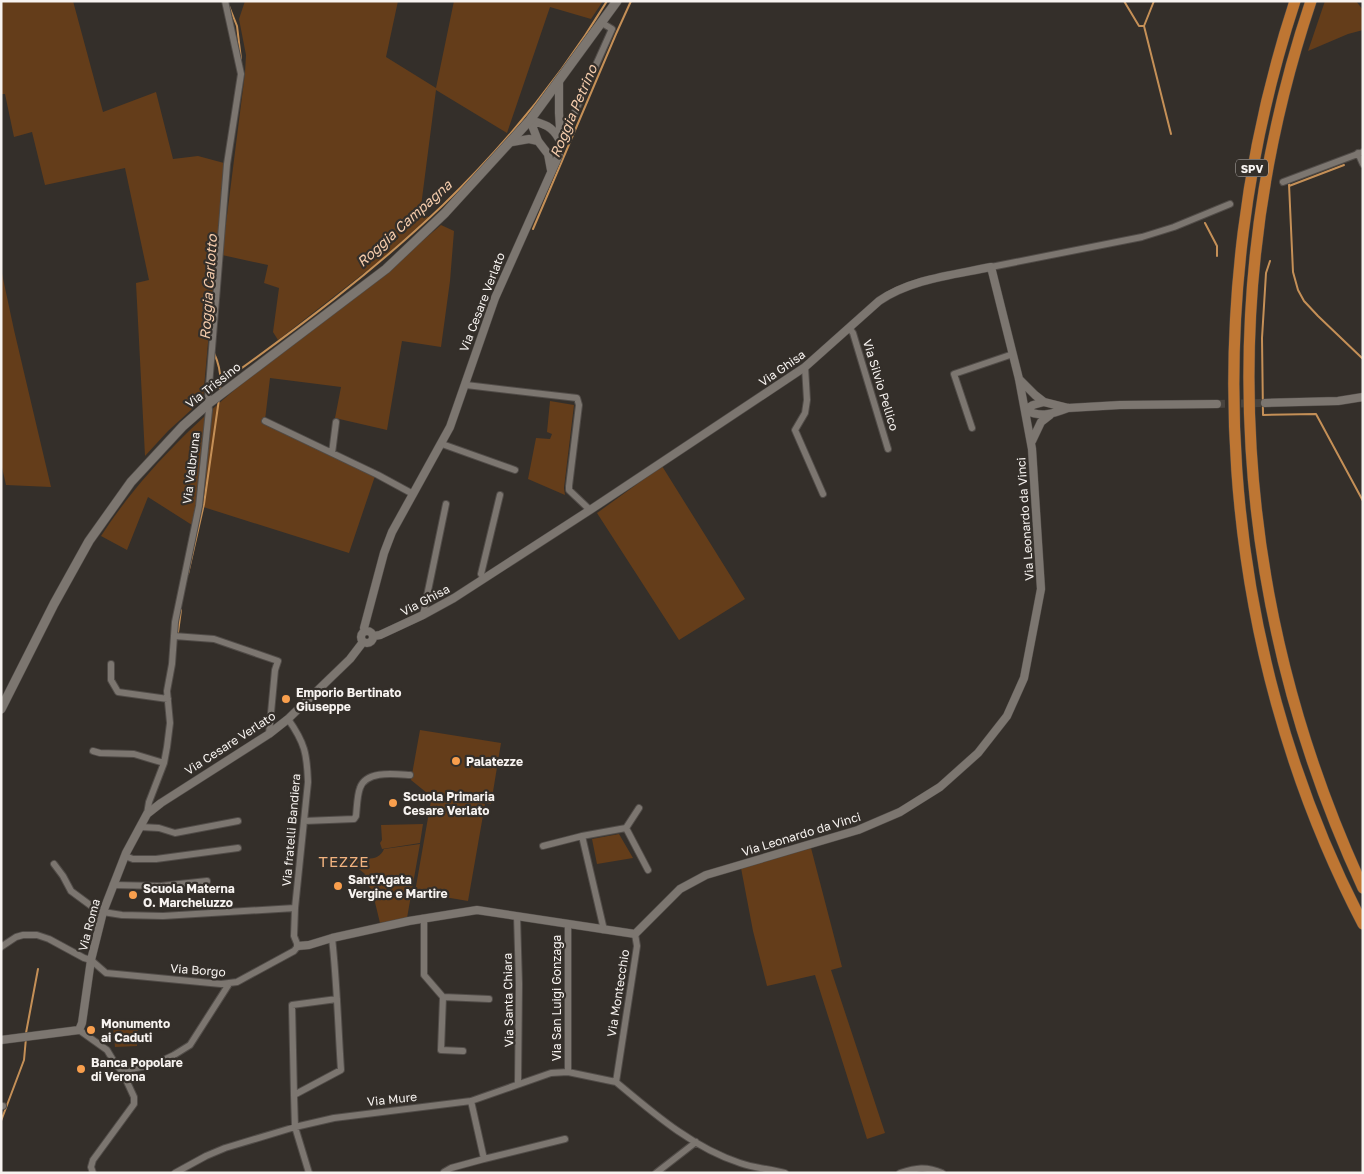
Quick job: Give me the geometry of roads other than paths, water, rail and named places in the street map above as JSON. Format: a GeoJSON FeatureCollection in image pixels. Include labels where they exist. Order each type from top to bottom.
{"type":"FeatureCollection","features":[{"type":"Feature","properties":{"kind":"highway","name":"SPV"},"geometry":{"type":"LineString","coordinates":[[1295,1],[1270,84],[1250,180],[1239,263],[1234,339],[1234,418],[1238,490],[1248,568],[1262,641],[1278,706],[1304,787],[1334,863],[1363,924]]}},
{"type":"Feature","properties":{"kind":"highway","name":"SPV"},"geometry":{"type":"LineString","coordinates":[[1311,1],[1291,69],[1269,164],[1256,245],[1249,338],[1249,408],[1252,467],[1257,523],[1271,609],[1287,680],[1305,743],[1332,816],[1363,888]]}},
{"type":"Feature","properties":{"kind":"main road"},"geometry":{"type":"LineString","coordinates":[[512,142],[617,1]]}},
{"type":"Feature","properties":{"kind":"main road","name":"Via Trissino"},"geometry":{"type":"LineString","coordinates":[[1,709],[89,540],[131,482],[183,426],[208,404],[386,269],[445,213],[512,142]]}},
{"type":"Feature","properties":{"kind":"street","name":"Via Valbruna"},"geometry":{"type":"LineString","coordinates":[[167,747],[170,723],[167,692],[172,664],[175,622],[199,506],[209,410],[227,164],[241,74],[225,1]]}},
{"type":"Feature","properties":{"kind":"street","name":"Via Cesare Verlato"},"geometry":{"type":"LineString","coordinates":[[147,814],[161,803],[269,734],[288,719],[350,659],[362,642],[361,634],[366,631],[364,628],[371,599],[392,532],[442,444],[466,385],[477,346],[492,306],[612,29],[602,23]]}},
{"type":"Feature","properties":{"kind":"street","name":"Via Cesare Verlato"},"geometry":{"type":"LineString","coordinates":[[559,81],[561,143]]}},
{"type":"Feature","properties":{"kind":"street"},"geometry":{"type":"LineString","coordinates":[[530,120],[548,126],[555,131],[561,143]]}},
{"type":"Feature","properties":{"kind":"street"},"geometry":{"type":"LineString","coordinates":[[530,120],[538,141],[551,161],[551,172]]}},
{"type":"Feature","properties":{"kind":"street"},"geometry":{"type":"LineString","coordinates":[[512,142],[529,139],[538,141]]}},
{"type":"Feature","properties":{"kind":"street"},"geometry":{"type":"LineString","coordinates":[[1283,182],[1360,152],[1363,164]]}},
{"type":"Feature","properties":{"kind":"street","name":"Via Ghisa"},"geometry":{"type":"LineString","coordinates":[[374,636],[423,615],[590,510],[805,367],[879,301],[901,288],[991,267],[1117,244],[1174,227],[1230,204]]}},
{"type":"Feature","properties":{"kind":"street","name":"Via Leonardo da Vinci"},"geometry":{"type":"LineString","coordinates":[[635,934],[680,890],[706,875],[858,830],[900,812],[940,787],[978,753],[1007,716],[1024,678],[1041,589],[1031,443],[1019,379],[991,267]]}},
{"type":"Feature","properties":{"kind":"street","name":"Via Silvio Pellico"},"geometry":{"type":"LineString","coordinates":[[849,328],[853,333],[888,449]]}},
{"type":"Feature","properties":{"kind":"street"},"geometry":{"type":"LineString","coordinates":[[972,428],[954,374],[1013,354]]}},
{"type":"Feature","properties":{"kind":"street"},"geometry":{"type":"LineString","coordinates":[[805,367],[807,400],[805,413],[795,430],[823,494]]}},
{"type":"Feature","properties":{"kind":"street"},"geometry":{"type":"LineString","coordinates":[[1019,379],[1044,402],[1068,408]]}},
{"type":"Feature","properties":{"kind":"street"},"geometry":{"type":"LineString","coordinates":[[466,385],[577,398],[579,405],[569,490],[590,510]]}},
{"type":"Feature","properties":{"kind":"street"},"geometry":{"type":"LineString","coordinates":[[1265,403],[1338,401],[1363,397]]}},
{"type":"Feature","properties":{"kind":"street"},"geometry":{"type":"LineString","coordinates":[[1025,410],[1033,405],[1044,402]]}},
{"type":"Feature","properties":{"kind":"street"},"geometry":{"type":"LineString","coordinates":[[1025,410],[1038,415],[1050,414],[1068,408],[1120,405],[1217,404]]}},
{"type":"Feature","properties":{"kind":"street"},"geometry":{"type":"LineString","coordinates":[[1031,443],[1041,422],[1050,414]]}},
{"type":"Feature","properties":{"kind":"street"},"geometry":{"type":"LineString","coordinates":[[265,421],[413,494]]}},
{"type":"Feature","properties":{"kind":"street"},"geometry":{"type":"LineString","coordinates":[[332,453],[336,422]]}},
{"type":"Feature","properties":{"kind":"street"},"geometry":{"type":"LineString","coordinates":[[442,444],[515,470]]}},
{"type":"Feature","properties":{"kind":"street"},"geometry":{"type":"LineString","coordinates":[[484,578],[481,574],[500,495]]}},
{"type":"Feature","properties":{"kind":"street"},"geometry":{"type":"LineString","coordinates":[[423,615],[446,504]]}},
{"type":"Feature","properties":{"kind":"street"},"geometry":{"type":"LineString","coordinates":[[366,631],[372,632],[374,636]]}},
{"type":"Feature","properties":{"kind":"street"},"geometry":{"type":"LineString","coordinates":[[174,636],[214,639],[278,661],[275,670],[269,734]]}},
{"type":"Feature","properties":{"kind":"street","name":"Via Cesare Verlato"},"geometry":{"type":"LineString","coordinates":[[362,642],[370,643],[374,636]]}},
{"type":"Feature","properties":{"kind":"street"},"geometry":{"type":"LineString","coordinates":[[111,664],[111,680],[118,692],[168,699]]}},
{"type":"Feature","properties":{"kind":"street","name":"Via fratelli Bandiera"},"geometry":{"type":"LineString","coordinates":[[288,719],[299,734],[305,747],[308,763],[308,782],[295,908],[294,936],[298,946]]}},
{"type":"Feature","properties":{"kind":"street","name":"Via Roma"},"geometry":{"type":"LineString","coordinates":[[79,1030],[82,1023],[91,960],[103,912],[125,856],[147,814],[149,802],[164,763],[167,747]]}},
{"type":"Feature","properties":{"kind":"street"},"geometry":{"type":"LineString","coordinates":[[93,751],[134,754],[164,763]]}},
{"type":"Feature","properties":{"kind":"street"},"geometry":{"type":"LineString","coordinates":[[304,821],[354,819],[360,788],[365,779],[371,776],[410,775]]}},
{"type":"Feature","properties":{"kind":"street"},"geometry":{"type":"LineString","coordinates":[[543,846],[582,836],[626,828],[639,808]]}},
{"type":"Feature","properties":{"kind":"street"},"geometry":{"type":"LineString","coordinates":[[140,827],[159,828],[175,833],[238,821]]}},
{"type":"Feature","properties":{"kind":"street"},"geometry":{"type":"LineString","coordinates":[[626,828],[648,870]]}},
{"type":"Feature","properties":{"kind":"street"},"geometry":{"type":"LineString","coordinates":[[582,836],[604,930]]}},
{"type":"Feature","properties":{"kind":"street"},"geometry":{"type":"LineString","coordinates":[[125,856],[133,859],[150,859],[238,848]]}},
{"type":"Feature","properties":{"kind":"street"},"geometry":{"type":"LineString","coordinates":[[54,864],[64,876],[71,891],[94,908],[103,912],[122,915],[163,916],[295,908]]}},
{"type":"Feature","properties":{"kind":"street"},"geometry":{"type":"LineString","coordinates":[[113,885],[161,886],[207,881]]}},
{"type":"Feature","properties":{"kind":"street","name":"Via Montecchio"},"geometry":{"type":"LineString","coordinates":[[298,946],[424,918],[477,910],[635,934],[636,946],[616,1082]]}},
{"type":"Feature","properties":{"kind":"street","name":"Via Santa Chiara"},"geometry":{"type":"LineString","coordinates":[[517,916],[519,984],[518,1083]]}},
{"type":"Feature","properties":{"kind":"street"},"geometry":{"type":"LineString","coordinates":[[424,918],[424,975],[443,997],[441,1050],[463,1051]]}},
{"type":"Feature","properties":{"kind":"street","name":"Via San Luigi Gonzaga"},"geometry":{"type":"LineString","coordinates":[[568,924],[568,1072]]}},
{"type":"Feature","properties":{"kind":"street","name":"Via Borgo"},"geometry":{"type":"LineString","coordinates":[[1,948],[16,937],[37,935],[50,939],[91,960],[106,972],[229,984],[237,982],[294,951],[298,946]]}},
{"type":"Feature","properties":{"kind":"street"},"geometry":{"type":"LineString","coordinates":[[294,1095],[341,1070],[332,938]]}},
{"type":"Feature","properties":{"kind":"street"},"geometry":{"type":"LineString","coordinates":[[122,1071],[155,1064],[190,1045],[229,984]]}},
{"type":"Feature","properties":{"kind":"street"},"geometry":{"type":"LineString","coordinates":[[443,997],[489,999]]}},
{"type":"Feature","properties":{"kind":"street"},"geometry":{"type":"LineString","coordinates":[[309,1173],[295,1127],[292,1005],[337,999]]}},
{"type":"Feature","properties":{"kind":"street"},"geometry":{"type":"LineString","coordinates":[[1,1040],[79,1030],[104,1046],[122,1071],[134,1097],[134,1104],[93,1160],[91,1166],[93,1173]]}},
{"type":"Feature","properties":{"kind":"street","name":"Via Mure"},"geometry":{"type":"LineString","coordinates":[[176,1173],[206,1156],[225,1148],[295,1127],[334,1118],[471,1101],[551,1073],[568,1072],[616,1082]]}},
{"type":"Feature","properties":{"kind":"street"},"geometry":{"type":"LineString","coordinates":[[616,1082],[650,1111],[717,1154],[742,1164],[785,1173]]}},
{"type":"Feature","properties":{"kind":"street"},"geometry":{"type":"LineString","coordinates":[[471,1101],[484,1159]]}},
{"type":"Feature","properties":{"kind":"street"},"geometry":{"type":"LineString","coordinates":[[444,1172],[451,1168],[564,1139]]}},
{"type":"Feature","properties":{"kind":"street"},"geometry":{"type":"LineString","coordinates":[[656,1173],[696,1142]]}},
{"type":"Feature","properties":{"kind":"street"},"geometry":{"type":"LineString","coordinates":[[900,1173],[918,1168],[931,1168],[942,1173]]}},
{"type":"Feature","properties":{"kind":"waterway","name":"Roggia Campagna"},"geometry":{"type":"LineString","coordinates":[[221,383],[335,298],[390,253],[443,205],[510,134],[552,82],[590,29],[607,1]]}},
{"type":"Feature","properties":{"kind":"waterway","name":"Roggia Petrino"},"geometry":{"type":"LineString","coordinates":[[533,229],[631,1]]}},
{"type":"Feature","properties":{"kind":"waterway"},"geometry":{"type":"LineString","coordinates":[[1124,1],[1139,26],[1143,26]]}},
{"type":"Feature","properties":{"kind":"waterway"},"geometry":{"type":"LineString","coordinates":[[1154,1],[1144,26],[1171,134]]}},
{"type":"Feature","properties":{"kind":"waterway","name":"Roggia Carlotto"},"geometry":{"type":"LineString","coordinates":[[229,6],[237,26],[241,59]]}},
{"type":"Feature","properties":{"kind":"waterway"},"geometry":{"type":"LineString","coordinates":[[1289,186],[1344,165]]}},
{"type":"Feature","properties":{"kind":"waterway"},"geometry":{"type":"LineString","coordinates":[[1289,184],[1293,272],[1298,290],[1304,301],[1318,316],[1363,359]]}},
{"type":"Feature","properties":{"kind":"waterway"},"geometry":{"type":"LineString","coordinates":[[1205,223],[1217,246],[1217,256]]}},
{"type":"Feature","properties":{"kind":"waterway"},"geometry":{"type":"LineString","coordinates":[[1270,261],[1266,273],[1262,338],[1263,415],[1316,414],[1363,501]]}},
{"type":"Feature","properties":{"kind":"waterway","name":"Roggia Carlotto"},"geometry":{"type":"LineString","coordinates":[[214,353],[220,372],[220,392]]}},
{"type":"Feature","properties":{"kind":"waterway","name":"Roggia Carlotto"},"geometry":{"type":"LineString","coordinates":[[188,574],[204,504],[219,399]]}},
{"type":"Feature","properties":{"kind":"waterway","name":"Roggia Carlotto"},"geometry":{"type":"LineString","coordinates":[[178,632],[181,610]]}},
{"type":"Feature","properties":{"kind":"waterway"},"geometry":{"type":"LineString","coordinates":[[26,1033],[38,969]]}},
{"type":"Feature","properties":{"kind":"waterway"},"geometry":{"type":"LineString","coordinates":[[1,1121],[24,1060],[26,1038]]}},
{"type":"Feature","properties":{"kind":"tunnel"},"geometry":{"type":"LineString","coordinates":[[1217,404],[1265,403]]}},
{"type":"Feature","properties":{"kind":"place","name":"Emporio Bertinato Giuseppe"},"geometry":{"type":"Point","coordinates":[286,699]}},
{"type":"Feature","properties":{"kind":"place","name":"Palatezze"},"geometry":{"type":"Point","coordinates":[456,761]}},
{"type":"Feature","properties":{"kind":"place","name":"Scuola Primaria Cesare Verlato"},"geometry":{"type":"Point","coordinates":[393,803]}},
{"type":"Feature","properties":{"kind":"place","name":"Sant'Agata Vergine e Martire"},"geometry":{"type":"Point","coordinates":[338,886]}},
{"type":"Feature","properties":{"kind":"place","name":"Scuola Materna O. Marcheluzzo"},"geometry":{"type":"Point","coordinates":[133,895]}},
{"type":"Feature","properties":{"kind":"place","name":"Monumento ai Caduti"},"geometry":{"type":"Point","coordinates":[91,1030]}},
{"type":"Feature","properties":{"kind":"place","name":"Banca Popolare di Verona"},"geometry":{"type":"Point","coordinates":[81,1069]}},
{"type":"Feature","properties":{"kind":"district","name":"TEZZE"},"geometry":{"type":"Point","coordinates":[344,861]}}]}
